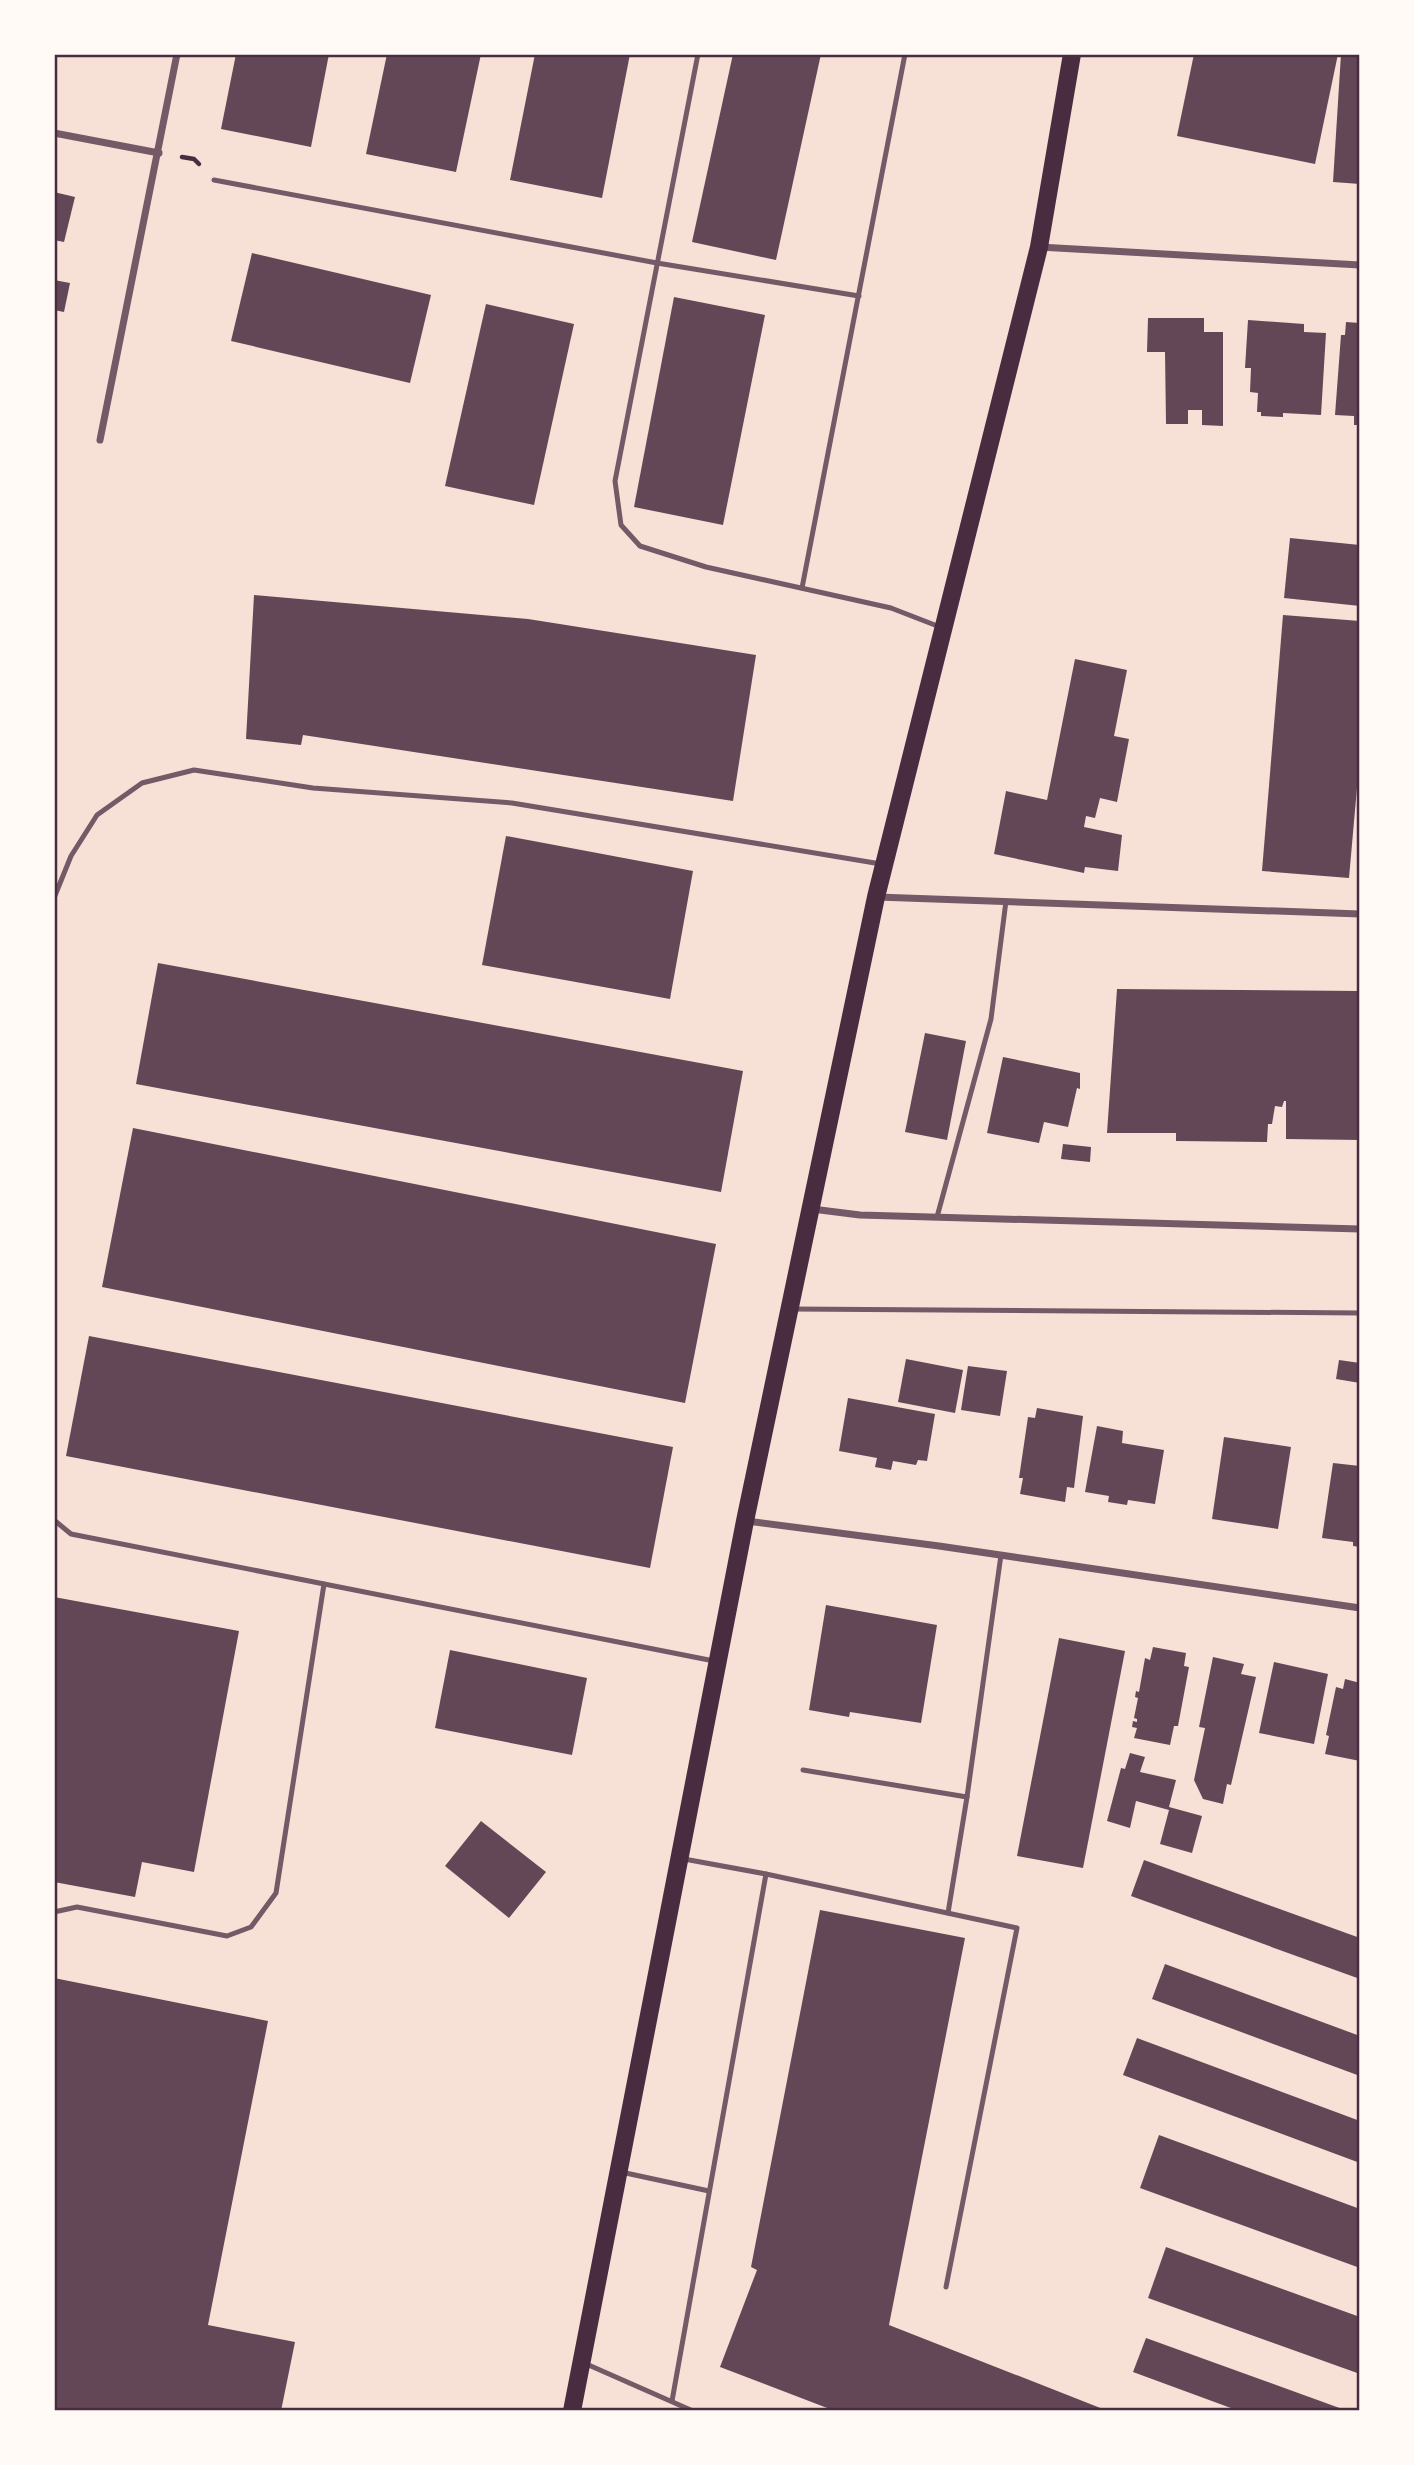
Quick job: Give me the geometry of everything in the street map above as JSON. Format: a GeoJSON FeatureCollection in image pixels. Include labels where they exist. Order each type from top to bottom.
{"type":"FeatureCollection","features":[{"type":"Feature","properties":{"kind":"main road"},"geometry":{"type":"LineString","coordinates":[[572,2411],[745,1521],[876,897],[1039,247],[1072,54]]}},
{"type":"Feature","properties":{"kind":"street"},"geometry":{"type":"LineString","coordinates":[[100,440],[177,54]]}},
{"type":"Feature","properties":{"kind":"street"},"geometry":{"type":"LineString","coordinates":[[54,133],[159,153]]}},
{"type":"Feature","properties":{"kind":"street"},"geometry":{"type":"LineString","coordinates":[[1039,247],[1360,265]]}},
{"type":"Feature","properties":{"kind":"street"},"geometry":{"type":"LineString","coordinates":[[876,897],[1360,914]]}},
{"type":"Feature","properties":{"kind":"street"},"geometry":{"type":"LineString","coordinates":[[811,1209],[859,1215],[1360,1229]]}},
{"type":"Feature","properties":{"kind":"street"},"geometry":{"type":"LineString","coordinates":[[745,1521],[1001,1555],[1360,1608]]}},
{"type":"Feature","properties":{"kind":"lane"},"geometry":{"type":"LineString","coordinates":[[698,54],[615,481],[621,525],[640,546],[706,567],[891,608],[943,628]]}},
{"type":"Feature","properties":{"kind":"lane"},"geometry":{"type":"LineString","coordinates":[[802,588],[905,54]]}},
{"type":"Feature","properties":{"kind":"lane"},"geometry":{"type":"LineString","coordinates":[[214,180],[657,263],[859,296]]}},
{"type":"Feature","properties":{"kind":"lane"},"geometry":{"type":"LineString","coordinates":[[54,898],[71,856],[97,815],[142,783],[194,770],[313,788],[512,803],[884,864]]}},
{"type":"Feature","properties":{"kind":"lane"},"geometry":{"type":"LineString","coordinates":[[937,1217],[990,1019],[1006,901]]}},
{"type":"Feature","properties":{"kind":"lane"},"geometry":{"type":"LineString","coordinates":[[790,1309],[1360,1313]]}},
{"type":"Feature","properties":{"kind":"lane"},"geometry":{"type":"LineString","coordinates":[[54,1520],[71,1534],[718,1661]]}},
{"type":"Feature","properties":{"kind":"lane"},"geometry":{"type":"LineString","coordinates":[[948,1913],[1001,1555]]}},
{"type":"Feature","properties":{"kind":"lane"},"geometry":{"type":"LineString","coordinates":[[54,1912],[77,1907],[227,1936],[251,1927],[276,1893],[324,1584]]}},
{"type":"Feature","properties":{"kind":"lane"},"geometry":{"type":"LineString","coordinates":[[803,1770],[967,1797]]}},
{"type":"Feature","properties":{"kind":"lane"},"geometry":{"type":"LineString","coordinates":[[679,1859],[766,1874],[1017,1928],[946,2287]]}},
{"type":"Feature","properties":{"kind":"lane"},"geometry":{"type":"LineString","coordinates":[[672,2401],[766,1874]]}},
{"type":"Feature","properties":{"kind":"lane"},"geometry":{"type":"LineString","coordinates":[[618,2171],[709,2191]]}},
{"type":"Feature","properties":{"kind":"lane"},"geometry":{"type":"LineString","coordinates":[[582,2362],[693,2411]]}},
{"type":"Feature","properties":{"kind":"path"},"geometry":{"type":"LineString","coordinates":[[159,153],[194,159],[214,180]]}},
{"type":"Feature","properties":{"kind":"building"},"geometry":{"type":"Polygon","coordinates":[[[236,54],[329,54],[311,147],[221,129],[236,54]]]}},
{"type":"Feature","properties":{"kind":"building"},"geometry":{"type":"Polygon","coordinates":[[[387,54],[481,54],[456,172],[366,154],[387,54]]]}},
{"type":"Feature","properties":{"kind":"building"},"geometry":{"type":"Polygon","coordinates":[[[535,54],[630,54],[602,198],[510,180],[535,54]]]}},
{"type":"Feature","properties":{"kind":"building"},"geometry":{"type":"Polygon","coordinates":[[[733,54],[821,54],[776,260],[692,242],[733,54]]]}},
{"type":"Feature","properties":{"kind":"building"},"geometry":{"type":"Polygon","coordinates":[[[1194,54],[1338,54],[1315,164],[1177,136],[1194,54]]]}},
{"type":"Feature","properties":{"kind":"building"},"geometry":{"type":"Polygon","coordinates":[[[1341,54],[1360,54],[1360,184],[1333,182],[1341,54]]]}},
{"type":"Feature","properties":{"kind":"building"},"geometry":{"type":"Polygon","coordinates":[[[54,192],[75,197],[64,242],[54,240],[54,192]]]}},
{"type":"Feature","properties":{"kind":"building"},"geometry":{"type":"Polygon","coordinates":[[[252,253],[431,295],[410,383],[231,341],[252,253]]]}},
{"type":"Feature","properties":{"kind":"building"},"geometry":{"type":"Polygon","coordinates":[[[54,280],[70,283],[64,312],[54,310],[54,280]]]}},
{"type":"Feature","properties":{"kind":"building"},"geometry":{"type":"Polygon","coordinates":[[[674,297],[765,315],[723,525],[634,507],[674,297]]]}},
{"type":"Feature","properties":{"kind":"building"},"geometry":{"type":"Polygon","coordinates":[[[486,304],[574,324],[534,505],[445,486],[486,304]]]}},
{"type":"Feature","properties":{"kind":"building"},"geometry":{"type":"Polygon","coordinates":[[[1148,318],[1204,318],[1204,332],[1223,332],[1223,426],[1202,425],[1202,410],[1188,410],[1188,424],[1166,424],[1165,352],[1147,352],[1148,318]]]}},
{"type":"Feature","properties":{"kind":"building"},"geometry":{"type":"Polygon","coordinates":[[[1248,320],[1304,324],[1304,332],[1326,333],[1321,415],[1283,413],[1283,417],[1261,416],[1261,412],[1257,412],[1258,393],[1250,392],[1251,368],[1245,368],[1248,320]]]}},
{"type":"Feature","properties":{"kind":"building"},"geometry":{"type":"Polygon","coordinates":[[[1346,322],[1360,323],[1360,425],[1354,425],[1354,416],[1335,415],[1341,335],[1345,335],[1346,322]]]}},
{"type":"Feature","properties":{"kind":"building"},"geometry":{"type":"Polygon","coordinates":[[[1290,538],[1360,545],[1360,606],[1284,598],[1290,538]]]}},
{"type":"Feature","properties":{"kind":"building"},"geometry":{"type":"Polygon","coordinates":[[[254,595],[528,619],[756,655],[733,801],[303,735],[301,745],[246,739],[254,595]]]}},
{"type":"Feature","properties":{"kind":"building"},"geometry":{"type":"Polygon","coordinates":[[[1283,615],[1360,621],[1360,754],[1349,878],[1262,871],[1283,615]]]}},
{"type":"Feature","properties":{"kind":"building"},"geometry":{"type":"Polygon","coordinates":[[[1075,659],[1127,670],[1114,736],[1129,739],[1117,802],[1100,798],[1095,818],[1086,816],[1084,827],[1122,835],[1118,871],[1085,867],[1084,873],[994,854],[1006,791],[1047,800],[1075,659]]]}},
{"type":"Feature","properties":{"kind":"building"},"geometry":{"type":"Polygon","coordinates":[[[506,836],[693,871],[670,999],[482,965],[506,836]]]}},
{"type":"Feature","properties":{"kind":"building"},"geometry":{"type":"Polygon","coordinates":[[[158,963],[743,1071],[721,1192],[136,1084],[158,963]]]}},
{"type":"Feature","properties":{"kind":"building"},"geometry":{"type":"Polygon","coordinates":[[[1117,989],[1360,991],[1360,1140],[1286,1139],[1286,1101],[1282,1107],[1275,1106],[1272,1124],[1268,1124],[1267,1142],[1176,1141],[1176,1133],[1107,1133],[1117,989]]]}},
{"type":"Feature","properties":{"kind":"building"},"geometry":{"type":"Polygon","coordinates":[[[925,1033],[966,1041],[947,1140],[905,1132],[925,1033]]]}},
{"type":"Feature","properties":{"kind":"building"},"geometry":{"type":"Polygon","coordinates":[[[1003,1057],[1080,1073],[1080,1089],[1077,1088],[1068,1127],[1044,1122],[1039,1143],[987,1133],[1003,1057]]]}},
{"type":"Feature","properties":{"kind":"building"},"geometry":{"type":"Polygon","coordinates":[[[133,1128],[716,1244],[685,1403],[102,1287],[133,1128]]]}},
{"type":"Feature","properties":{"kind":"building"},"geometry":{"type":"Polygon","coordinates":[[[1063,1144],[1091,1147],[1090,1162],[1061,1159],[1063,1144]]]}},
{"type":"Feature","properties":{"kind":"building"},"geometry":{"type":"Polygon","coordinates":[[[89,1336],[673,1447],[650,1568],[66,1456],[89,1336]]]}},
{"type":"Feature","properties":{"kind":"building"},"geometry":{"type":"Polygon","coordinates":[[[906,1359],[963,1370],[955,1413],[898,1402],[906,1359]]]}},
{"type":"Feature","properties":{"kind":"building"},"geometry":{"type":"Polygon","coordinates":[[[1339,1360],[1360,1363],[1360,1383],[1336,1379],[1339,1360]]]}},
{"type":"Feature","properties":{"kind":"building"},"geometry":{"type":"Polygon","coordinates":[[[968,1366],[1007,1371],[1000,1416],[961,1410],[968,1366]]]}},
{"type":"Feature","properties":{"kind":"building"},"geometry":{"type":"Polygon","coordinates":[[[848,1398],[935,1414],[927,1461],[918,1460],[916,1465],[893,1461],[891,1470],[875,1467],[877,1458],[839,1451],[848,1398]]]}},
{"type":"Feature","properties":{"kind":"building"},"geometry":{"type":"Polygon","coordinates":[[[1037,1408],[1083,1416],[1074,1488],[1067,1487],[1065,1502],[1020,1494],[1023,1478],[1019,1478],[1028,1417],[1035,1418],[1037,1408]]]}},
{"type":"Feature","properties":{"kind":"building"},"geometry":{"type":"Polygon","coordinates":[[[1097,1426],[1123,1431],[1122,1443],[1164,1450],[1155,1504],[1128,1500],[1127,1505],[1108,1502],[1109,1496],[1085,1492],[1097,1426]]]}},
{"type":"Feature","properties":{"kind":"building"},"geometry":{"type":"Polygon","coordinates":[[[1224,1437],[1291,1447],[1278,1529],[1212,1519],[1224,1437]]]}},
{"type":"Feature","properties":{"kind":"building"},"geometry":{"type":"Polygon","coordinates":[[[1333,1463],[1360,1466],[1360,1547],[1353,1546],[1353,1542],[1322,1538],[1333,1463]]]}},
{"type":"Feature","properties":{"kind":"building"},"geometry":{"type":"Polygon","coordinates":[[[54,1597],[239,1631],[194,1872],[142,1862],[135,1897],[54,1882],[54,1597]]]}},
{"type":"Feature","properties":{"kind":"building"},"geometry":{"type":"Polygon","coordinates":[[[826,1605],[937,1625],[921,1723],[850,1712],[849,1717],[809,1710],[826,1605]]]}},
{"type":"Feature","properties":{"kind":"building"},"geometry":{"type":"Polygon","coordinates":[[[1059,1638],[1125,1651],[1083,1868],[1017,1856],[1059,1638]]]}},
{"type":"Feature","properties":{"kind":"building"},"geometry":{"type":"Polygon","coordinates":[[[1153,1647],[1186,1653],[1184,1666],[1189,1667],[1178,1726],[1174,1726],[1170,1745],[1134,1738],[1137,1728],[1132,1727],[1133,1721],[1137,1722],[1134,1718],[1138,1698],[1135,1697],[1136,1691],[1139,1692],[1145,1658],[1150,1660],[1153,1647]]]}},
{"type":"Feature","properties":{"kind":"building"},"geometry":{"type":"Polygon","coordinates":[[[450,1650],[587,1678],[572,1755],[435,1728],[450,1650]]]}},
{"type":"Feature","properties":{"kind":"building"},"geometry":{"type":"Polygon","coordinates":[[[1213,1657],[1244,1664],[1241,1674],[1256,1677],[1231,1785],[1227,1784],[1223,1804],[1203,1799],[1194,1780],[1205,1728],[1199,1727],[1213,1657]]]}},
{"type":"Feature","properties":{"kind":"building"},"geometry":{"type":"Polygon","coordinates":[[[1274,1662],[1328,1674],[1314,1744],[1259,1733],[1274,1662]]]}},
{"type":"Feature","properties":{"kind":"building"},"geometry":{"type":"Polygon","coordinates":[[[1345,1679],[1360,1683],[1360,1761],[1325,1754],[1336,1687],[1343,1689],[1345,1679]]]}},
{"type":"Feature","properties":{"kind":"building"},"geometry":{"type":"Polygon","coordinates":[[[1130,1753],[1145,1757],[1140,1772],[1176,1780],[1169,1807],[1202,1816],[1192,1853],[1160,1844],[1169,1810],[1136,1801],[1130,1828],[1107,1821],[1121,1768],[1125,1769],[1130,1753]]]}},
{"type":"Feature","properties":{"kind":"building"},"geometry":{"type":"Polygon","coordinates":[[[481,1821],[546,1872],[509,1918],[445,1866],[481,1821]]]}},
{"type":"Feature","properties":{"kind":"building"},"geometry":{"type":"Polygon","coordinates":[[[1144,1860],[1360,1938],[1360,1979],[1131,1896],[1144,1860]]]}},
{"type":"Feature","properties":{"kind":"building"},"geometry":{"type":"Polygon","coordinates":[[[820,1910],[965,1938],[889,2325],[1108,2411],[835,2411],[720,2367],[757,2270],[751,2267],[820,1910]]]}},
{"type":"Feature","properties":{"kind":"building"},"geometry":{"type":"Polygon","coordinates":[[[1165,1964],[1360,2036],[1360,2076],[1152,1999],[1165,1964]]]}},
{"type":"Feature","properties":{"kind":"building"},"geometry":{"type":"Polygon","coordinates":[[[54,1978],[268,2021],[208,2325],[295,2342],[281,2411],[54,2411],[54,1978]]]}},
{"type":"Feature","properties":{"kind":"building"},"geometry":{"type":"Polygon","coordinates":[[[1137,2038],[1360,2121],[1360,2163],[1123,2075],[1137,2038]]]}},
{"type":"Feature","properties":{"kind":"building"},"geometry":{"type":"Polygon","coordinates":[[[1159,2135],[1360,2209],[1360,2268],[1140,2188],[1159,2135]]]}},
{"type":"Feature","properties":{"kind":"building"},"geometry":{"type":"Polygon","coordinates":[[[1166,2247],[1360,2317],[1360,2374],[1148,2298],[1166,2247]]]}},
{"type":"Feature","properties":{"kind":"building"},"geometry":{"type":"Polygon","coordinates":[[[1146,2338],[1345,2411],[1239,2411],[1133,2372],[1146,2338]]]}}]}
